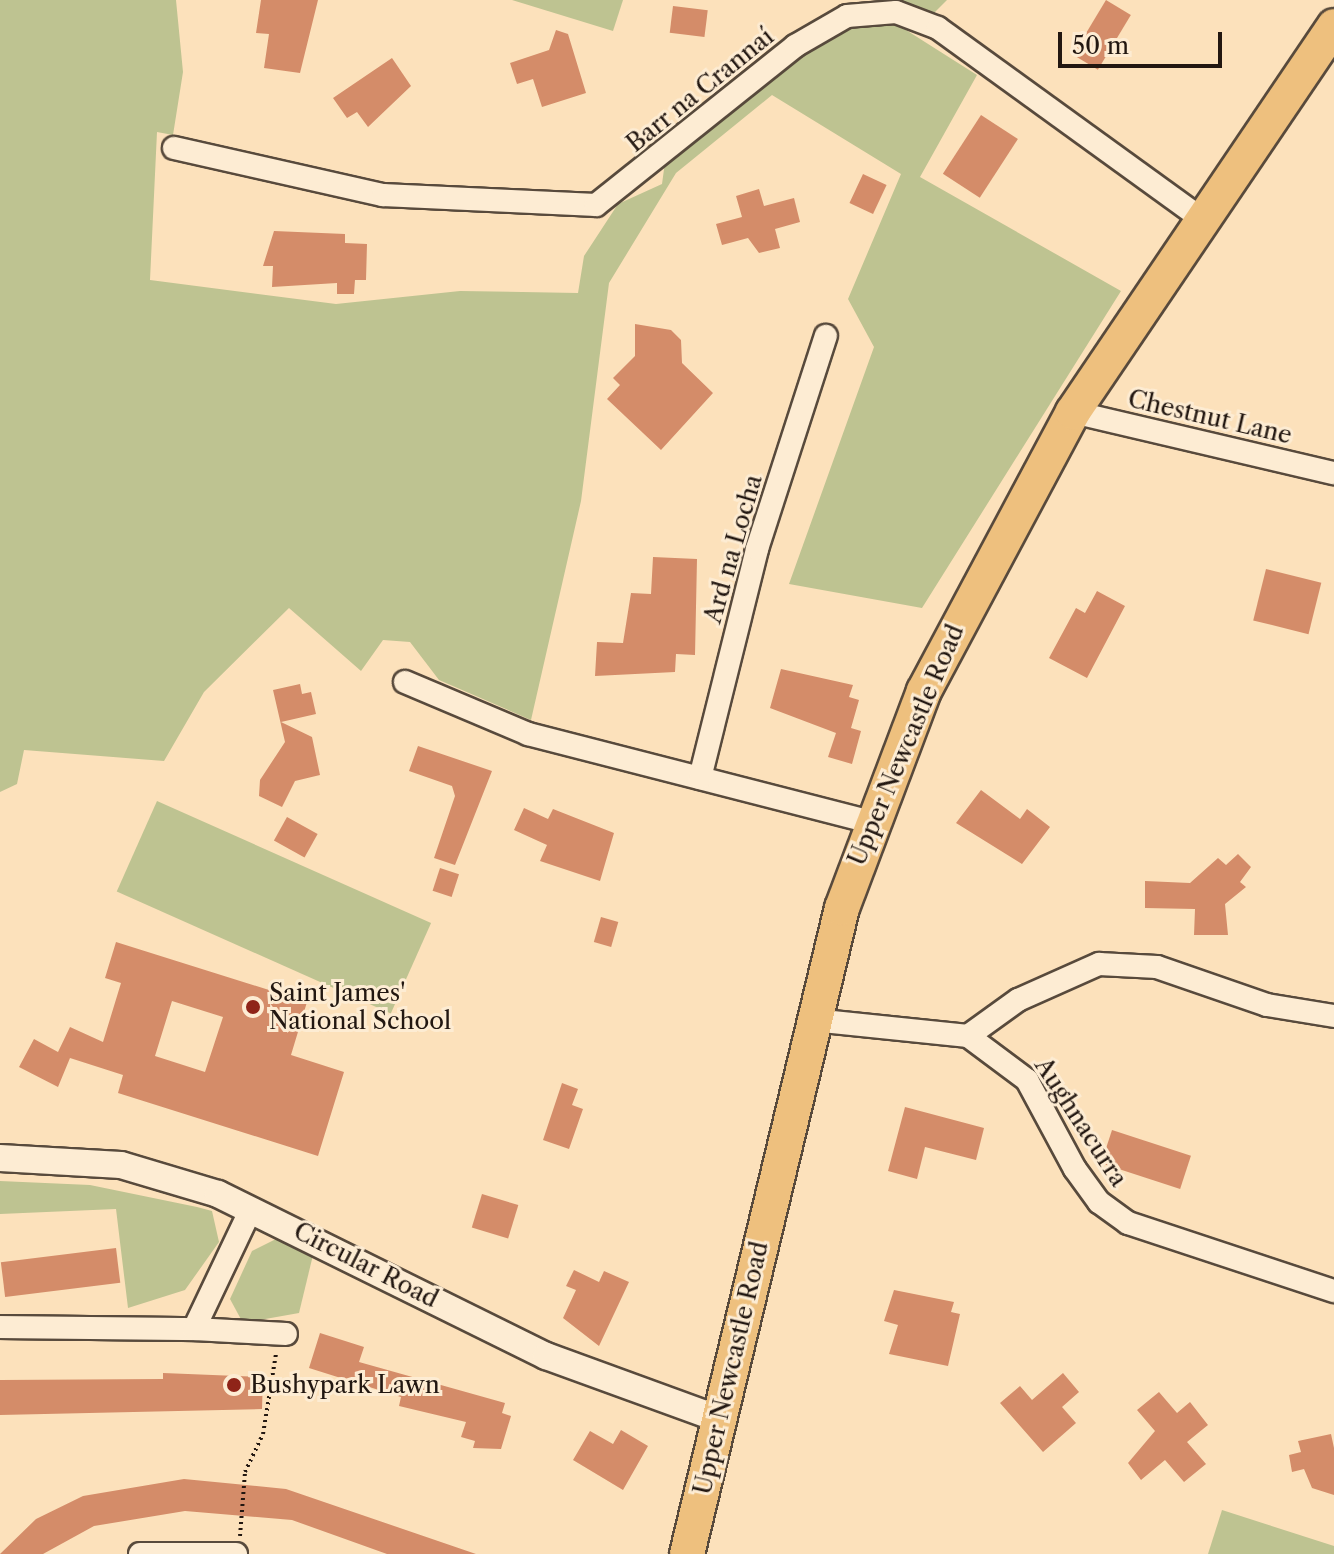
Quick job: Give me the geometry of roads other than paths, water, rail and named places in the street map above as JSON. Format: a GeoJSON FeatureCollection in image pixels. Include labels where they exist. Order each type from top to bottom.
{"type":"FeatureCollection","features":[{"type":"Feature","properties":{"kind":"main road","name":"Upper Newcastle Road"},"geometry":{"type":"LineString","coordinates":[[687,1554],[813,1020],[870,822],[984,568],[1073,412],[1334,26]]}},
{"type":"Feature","properties":{"kind":"street","name":"Barr na Crannaí"},"geometry":{"type":"LineString","coordinates":[[174,148],[383,195],[596,205],[795,46],[847,16],[896,12],[938,28],[1202,219]]}},
{"type":"Feature","properties":{"kind":"street","name":"Ard na Locha"},"geometry":{"type":"LineString","coordinates":[[700,778],[757,549],[826,336]]}},
{"type":"Feature","properties":{"kind":"street","name":"Chestnut Lane"},"geometry":{"type":"LineString","coordinates":[[1073,412],[1334,473]]}},
{"type":"Feature","properties":{"kind":"street"},"geometry":{"type":"LineString","coordinates":[[405,682],[528,734],[870,822]]}},
{"type":"Feature","properties":{"kind":"street"},"geometry":{"type":"LineString","coordinates":[[813,1020],[968,1036],[1030,993],[1099,964],[1157,967],[1267,1005],[1334,1016]]}},
{"type":"Feature","properties":{"kind":"street","name":"Aughnacurra"},"geometry":{"type":"LineString","coordinates":[[968,1036],[1027,1080],[1075,1169],[1099,1202],[1128,1223],[1237,1265],[1334,1291]]}},
{"type":"Feature","properties":{"kind":"street","name":"Circular Road"},"geometry":{"type":"LineString","coordinates":[[0,1158],[121,1165],[251,1209],[546,1356],[719,1419]]}},
{"type":"Feature","properties":{"kind":"street"},"geometry":{"type":"LineString","coordinates":[[194,1329],[251,1209]]}},
{"type":"Feature","properties":{"kind":"street"},"geometry":{"type":"LineString","coordinates":[[0,1327],[194,1329],[281,1334]]}},
{"type":"Feature","properties":{"kind":"street"},"geometry":{"type":"LineString","coordinates":[[140,1554],[238,1549]]}},
{"type":"Feature","properties":{"kind":"place","name":"Saint James' National School"},"geometry":{"type":"Point","coordinates":[253,1007]}},
{"type":"Feature","properties":{"kind":"place","name":"Bushypark Lawn"},"geometry":{"type":"Point","coordinates":[234,1385]}}]}
